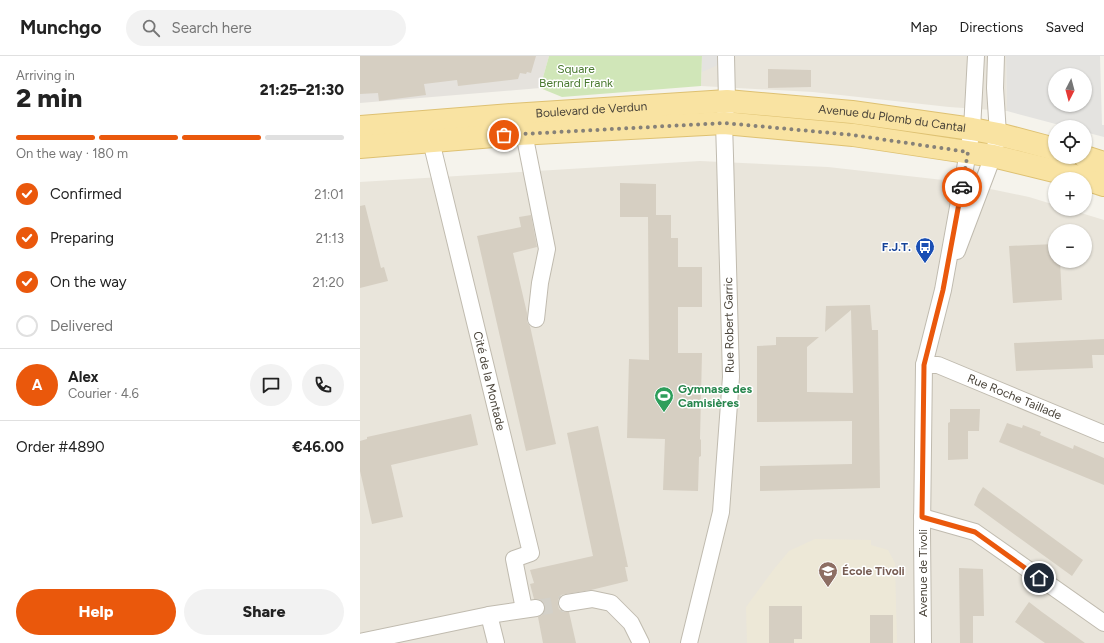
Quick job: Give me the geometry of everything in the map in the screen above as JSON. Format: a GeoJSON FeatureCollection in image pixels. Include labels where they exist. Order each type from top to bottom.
{"type":"FeatureCollection","features":[{"type":"Feature","properties":{"kind":"main road","name":"Boulevard de Verdun"},"geometry":{"type":"LineString","coordinates":[[360,127],[512,115],[727,101]]}},
{"type":"Feature","properties":{"kind":"main road","name":"Avenue du Plomb du Cantal"},"geometry":{"type":"LineString","coordinates":[[727,101],[852,112],[998,134],[1048,147]]}},
{"type":"Feature","properties":{"kind":"main road","name":"Boulevard de Verdun"},"geometry":{"type":"LineString","coordinates":[[360,147],[524,133],[724,123]]}},
{"type":"Feature","properties":{"kind":"main road","name":"Avenue du Plomb du Cantal"},"geometry":{"type":"LineString","coordinates":[[724,123],[853,135],[993,156],[1083,178],[1104,185]]}},
{"type":"Feature","properties":{"kind":"main road"},"geometry":{"type":"LineString","coordinates":[[1092,159],[1104,163]]}},
{"type":"Feature","properties":{"kind":"street","name":"Rue Robert Garric"},"geometry":{"type":"LineString","coordinates":[[689,643],[721,512],[731,377],[724,123],[727,101],[726,56]]}},
{"type":"Feature","properties":{"kind":"street","name":"Avenue de Tivoli"},"geometry":{"type":"LineString","coordinates":[[923,643],[922,517],[924,365],[943,290],[972,130],[976,56]]}},
{"type":"Feature","properties":{"kind":"street","name":"Avenue de Tivoli"},"geometry":{"type":"LineString","coordinates":[[943,290],[993,156],[998,134],[996,56]]}},
{"type":"Feature","properties":{"kind":"street"},"geometry":{"type":"LineString","coordinates":[[524,133],[547,249],[540,283],[536,319]]}},
{"type":"Feature","properties":{"kind":"street","name":"Cité de la Montade"},"geometry":{"type":"LineString","coordinates":[[360,642],[489,615],[530,609],[514,559],[531,553],[431,141]]}},
{"type":"Feature","properties":{"kind":"street","name":"Rue Roche Taillade"},"geometry":{"type":"LineString","coordinates":[[924,365],[938,365],[1104,434]]}},
{"type":"Feature","properties":{"kind":"street"},"geometry":{"type":"LineString","coordinates":[[922,517],[975,532],[1104,623]]}},
{"type":"Feature","properties":{"kind":"street"},"geometry":{"type":"LineString","coordinates":[[567,603],[592,599],[611,604],[631,623],[641,643]]}},
{"type":"Feature","properties":{"kind":"street"},"geometry":{"type":"LineString","coordinates":[[489,615],[496,643]]}},
{"type":"Feature","properties":{"kind":"shaded area"},"geometry":{"type":"Polygon","coordinates":[[[360,56],[549,56],[540,88],[360,103],[360,56]]]}},
{"type":"Feature","properties":{"kind":"shaded area"},"geometry":{"type":"Polygon","coordinates":[[[702,56],[1006,56],[1007,111],[949,107],[813,92],[701,86],[702,56]]]}},
{"type":"Feature","properties":{"kind":"shaded area"},"geometry":{"type":"Polygon","coordinates":[[[702,56],[718,56],[718,65],[702,72],[702,56]]]}},
{"type":"Feature","properties":{"kind":"shaded area"},"geometry":{"type":"Polygon","coordinates":[[[1006,56],[1100,56],[1102,125],[1104,125],[1104,137],[1092,134],[1092,120],[1048,120],[1048,122],[1007,111],[1006,56]]]}},
{"type":"Feature","properties":{"kind":"shaded area"},"geometry":{"type":"Polygon","coordinates":[[[700,161],[828,167],[952,181],[1029,197],[1048,203],[1048,216],[1091,216],[1104,220],[1104,643],[360,643],[360,182],[700,161]]]}},
{"type":"Feature","properties":{"kind":"shaded area","name":"École Tivoli"},"geometry":{"type":"Polygon","coordinates":[[[815,539],[871,540],[871,545],[888,550],[895,563],[897,643],[747,643],[746,607],[789,551],[815,539]]]}},
{"type":"Feature","properties":{"kind":"green space","name":"Square Bernard Frank"},"geometry":{"type":"Polygon","coordinates":[[[549,56],[702,56],[701,86],[562,97],[540,88],[549,56]]]}},
{"type":"Feature","properties":{"kind":"building"},"geometry":{"type":"Polygon","coordinates":[[[360,56],[536,56],[531,73],[520,73],[518,79],[458,86],[457,80],[424,84],[426,95],[379,101],[378,93],[360,94],[360,56]]]}},
{"type":"Feature","properties":{"kind":"building"},"geometry":{"type":"Polygon","coordinates":[[[768,69],[811,70],[811,87],[768,88],[768,69]]]}},
{"type":"Feature","properties":{"kind":"building"},"geometry":{"type":"Polygon","coordinates":[[[620,183],[656,184],[656,215],[671,215],[671,238],[678,238],[678,267],[702,267],[702,307],[678,307],[678,353],[702,353],[701,456],[699,457],[698,491],[663,490],[665,439],[627,438],[629,359],[649,360],[648,217],[620,217],[620,183]]]}},
{"type":"Feature","properties":{"kind":"building"},"geometry":{"type":"Polygon","coordinates":[[[365,205],[381,268],[384,267],[388,281],[360,288],[360,206],[365,205]]]}},
{"type":"Feature","properties":{"kind":"building"},"geometry":{"type":"Polygon","coordinates":[[[531,215],[537,247],[513,253],[527,313],[527,322],[530,326],[556,444],[526,451],[477,236],[521,227],[519,217],[531,215]]]}},
{"type":"Feature","properties":{"kind":"building"},"geometry":{"type":"Polygon","coordinates":[[[1048,244],[1048,268],[1060,268],[1062,300],[1013,303],[1009,246],[1048,244]]]}},
{"type":"Feature","properties":{"kind":"building"},"geometry":{"type":"Polygon","coordinates":[[[870,305],[872,330],[878,330],[880,488],[760,491],[760,466],[852,464],[852,421],[757,422],[757,346],[776,345],[776,337],[819,337],[807,347],[807,392],[853,393],[851,310],[825,332],[826,306],[870,305]]]}},
{"type":"Feature","properties":{"kind":"building"},"geometry":{"type":"Polygon","coordinates":[[[1104,339],[1104,355],[1092,355],[1093,368],[1016,371],[1014,343],[1104,339]]]}},
{"type":"Feature","properties":{"kind":"building"},"geometry":{"type":"Polygon","coordinates":[[[950,409],[980,409],[979,431],[968,431],[968,459],[948,460],[948,423],[950,422],[950,409]]]}},
{"type":"Feature","properties":{"kind":"building"},"geometry":{"type":"Polygon","coordinates":[[[471,414],[478,445],[391,465],[403,517],[372,524],[360,471],[360,441],[367,439],[367,437],[471,414]]]}},
{"type":"Feature","properties":{"kind":"building"},"geometry":{"type":"Polygon","coordinates":[[[1007,423],[1022,428],[1023,425],[1041,432],[1040,435],[1073,449],[1074,445],[1104,458],[1104,485],[999,442],[1007,423]]]}},
{"type":"Feature","properties":{"kind":"building"},"geometry":{"type":"Polygon","coordinates":[[[598,426],[628,567],[625,567],[628,581],[591,590],[561,595],[558,600],[559,609],[563,612],[569,612],[576,643],[543,643],[538,617],[545,612],[545,606],[540,599],[534,599],[530,584],[534,583],[530,570],[593,556],[567,433],[598,426]]]}},
{"type":"Feature","properties":{"kind":"building"},"geometry":{"type":"Polygon","coordinates":[[[983,487],[1083,560],[1072,576],[974,505],[983,487]]]}},
{"type":"Feature","properties":{"kind":"building"},"geometry":{"type":"Polygon","coordinates":[[[959,568],[983,569],[984,616],[973,616],[973,643],[960,643],[959,568]]]}},
{"type":"Feature","properties":{"kind":"building"},"geometry":{"type":"Polygon","coordinates":[[[1029,602],[1085,643],[1045,643],[1015,622],[1029,602]]]}},
{"type":"Feature","properties":{"kind":"building"},"geometry":{"type":"Polygon","coordinates":[[[769,606],[802,606],[802,639],[794,639],[794,643],[769,643],[769,606]]]}},
{"type":"Feature","properties":{"kind":"building"},"geometry":{"type":"Polygon","coordinates":[[[870,615],[893,615],[893,643],[870,643],[870,615]]]}},
{"type":"Feature","properties":{"kind":"tunnel"},"geometry":{"type":"LineString","coordinates":[[536,608],[567,603]]}},
{"type":"Feature","properties":{"kind":"way so far"},"geometry":{"type":"LineString","coordinates":[[504,135],[724,123],[853,135],[968,152],[962,187]]}},
{"type":"Feature","properties":{"kind":"place","name":"F.J.T."},"geometry":{"type":"Point","coordinates":[925,264]}},
{"type":"Feature","properties":{"kind":"place","name":"Gymnase des Camisières"},"geometry":{"type":"Point","coordinates":[664,413]}},
{"type":"Feature","properties":{"kind":"place","name":"École Tivoli"},"geometry":{"type":"Point","coordinates":[828,588]}},
{"type":"Feature","properties":{"kind":"route"},"geometry":{"type":"LineString","coordinates":[[962,187],[943,290],[924,365],[922,517],[975,532],[1039,578]]}}]}
